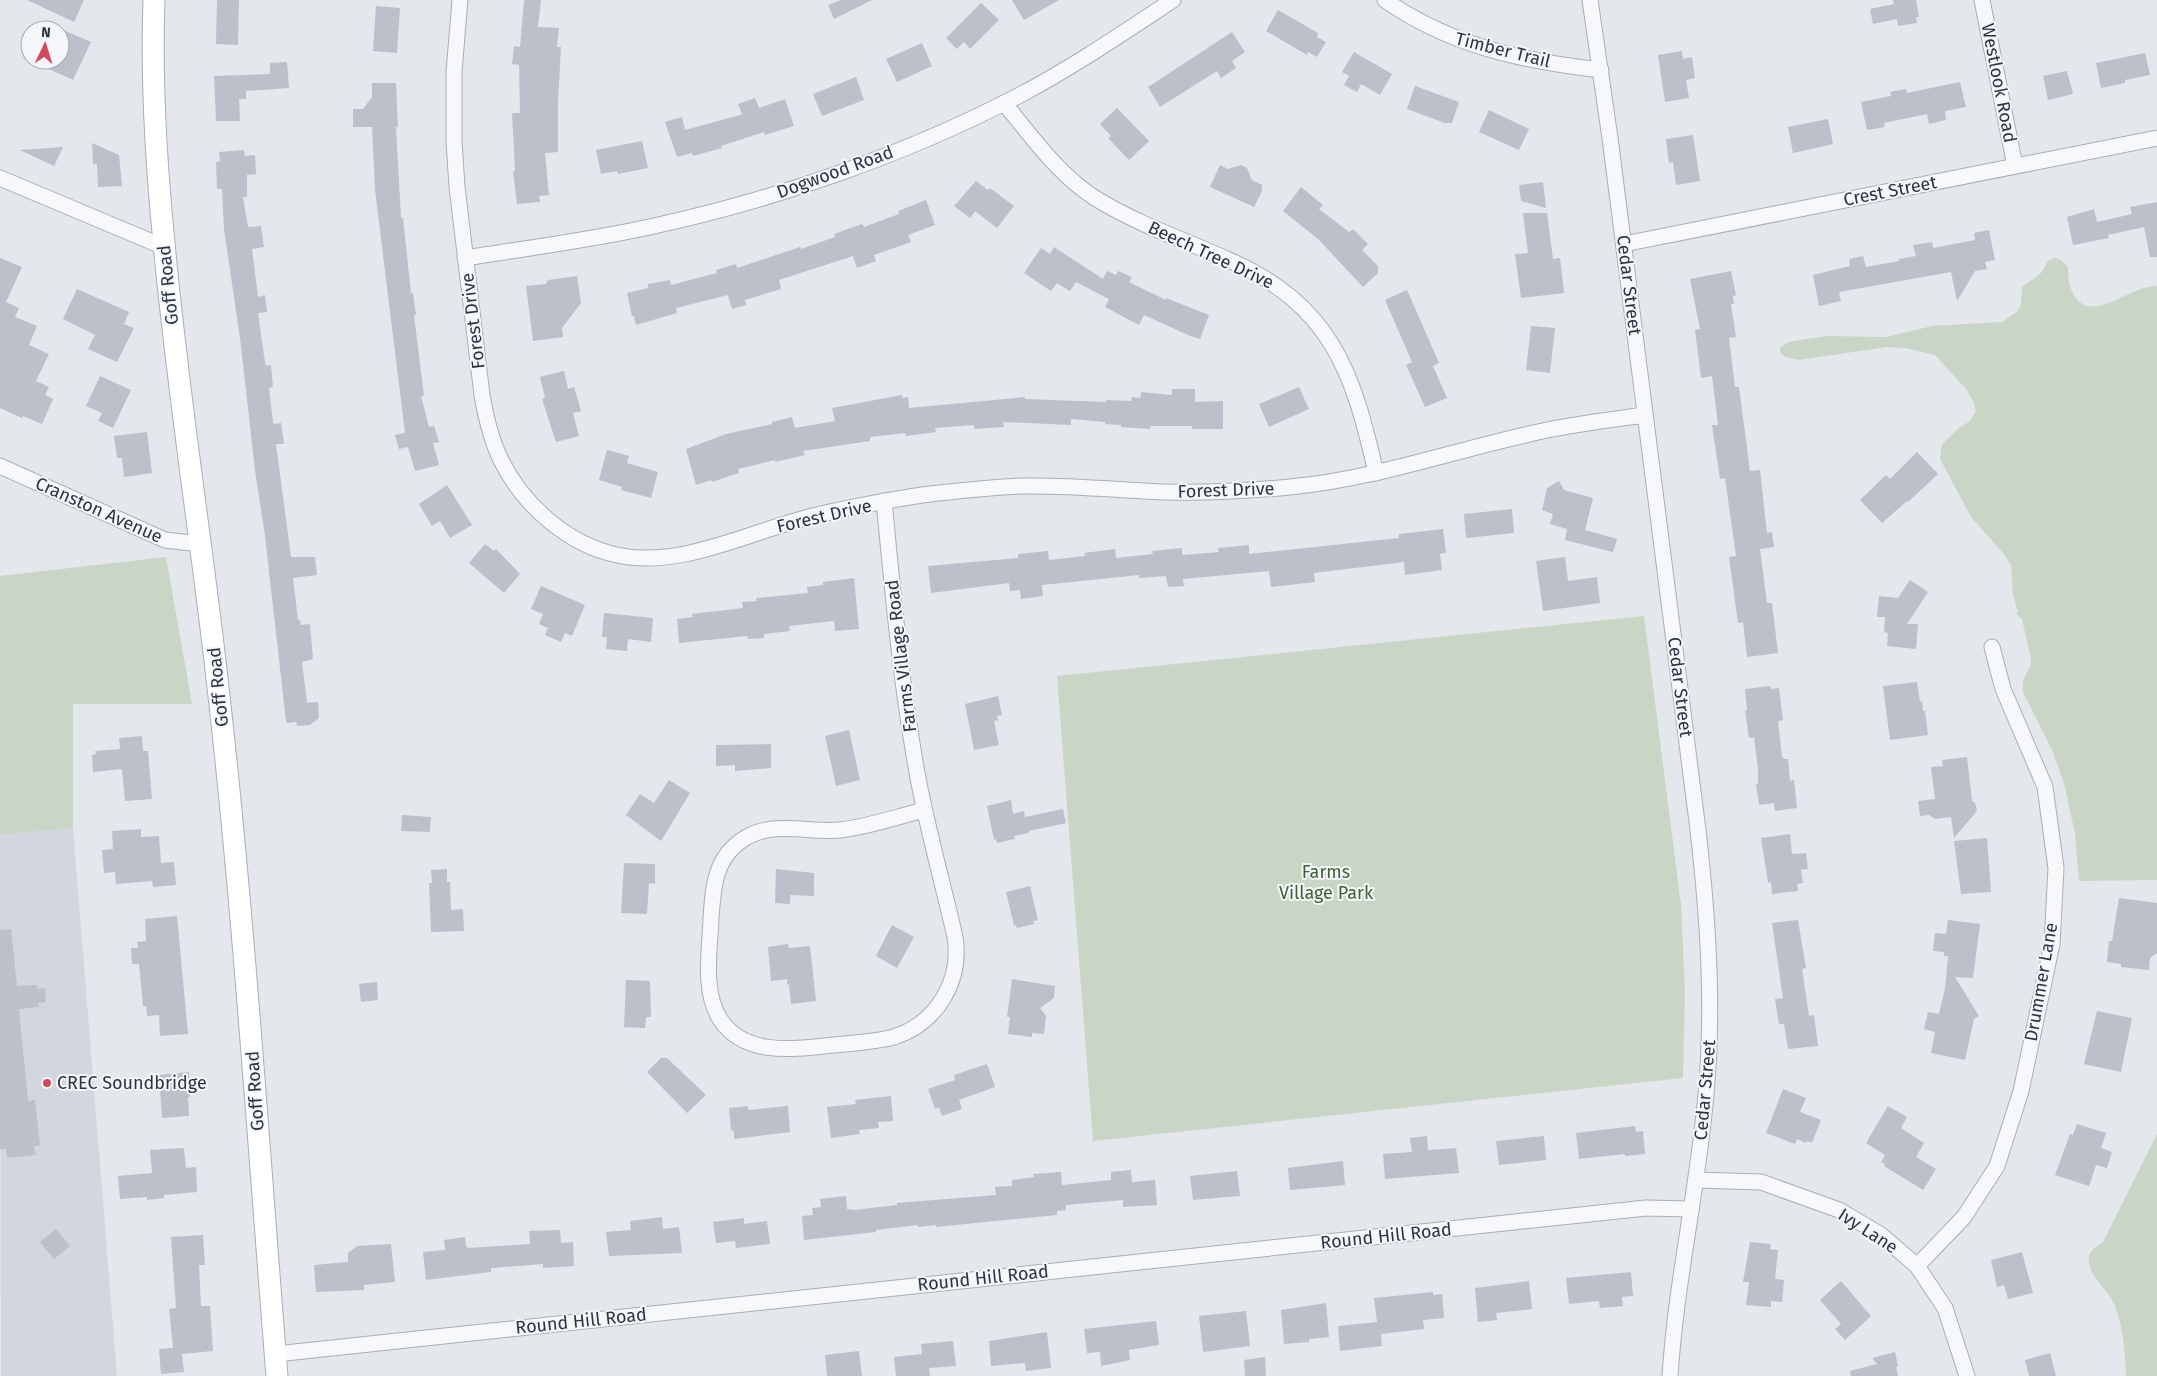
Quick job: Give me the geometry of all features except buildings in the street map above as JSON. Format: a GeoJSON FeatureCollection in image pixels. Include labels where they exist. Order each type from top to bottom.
{"type":"FeatureCollection","features":[{"type":"Feature","properties":{"kind":"street","name":"Goff Road"},"geometry":{"type":"LineString","coordinates":[[154,0],[154,122],[164,247],[231,816],[277,1376]]}},
{"type":"Feature","properties":{"kind":"street","name":"Forest Drive"},"geometry":{"type":"LineString","coordinates":[[460,0],[454,72],[454,141],[465,258],[482,395],[488,427],[496,448],[517,486],[552,522],[579,541],[601,550],[619,556],[663,557],[706,548],[808,517],[952,491],[1022,486],[1178,492],[1250,490],[1312,485],[1376,473],[1536,432],[1645,415]]}},
{"type":"Feature","properties":{"kind":"street","name":"Dogwood Road"},"geometry":{"type":"LineString","coordinates":[[465,258],[607,236],[678,221],[729,207],[861,164],[940,132],[1004,103],[1083,59],[1173,0]]}},
{"type":"Feature","properties":{"kind":"street","name":"Timber Trail"},"geometry":{"type":"LineString","coordinates":[[1385,0],[1431,28],[1464,42],[1537,60],[1601,70]]}},
{"type":"Feature","properties":{"kind":"street","name":"Cedar Street"},"geometry":{"type":"LineString","coordinates":[[1590,0],[1624,244],[1698,830],[1708,927],[1709,1052],[1696,1180],[1677,1303],[1670,1376]]}},
{"type":"Feature","properties":{"kind":"street","name":"Westlook Road"},"geometry":{"type":"LineString","coordinates":[[1982,0],[2015,166]]}},
{"type":"Feature","properties":{"kind":"street","name":"Beech Tree Drive"},"geometry":{"type":"LineString","coordinates":[[1004,103],[1062,172],[1096,198],[1152,227],[1254,272],[1280,287],[1300,304],[1328,339],[1348,375],[1363,419],[1376,473]]}},
{"type":"Feature","properties":{"kind":"street","name":"Crest Street"},"geometry":{"type":"LineString","coordinates":[[1624,244],[2157,138]]}},
{"type":"Feature","properties":{"kind":"street"},"geometry":{"type":"LineString","coordinates":[[0,178],[164,247]]}},
{"type":"Feature","properties":{"kind":"street","name":"Cranston Avenue"},"geometry":{"type":"LineString","coordinates":[[0,466],[164,540],[200,544]]}},
{"type":"Feature","properties":{"kind":"street","name":"Farms Village Road"},"geometry":{"type":"LineString","coordinates":[[884,502],[901,663],[911,736],[924,810],[953,928],[956,967],[952,981],[936,1010],[918,1025],[900,1034],[861,1042],[785,1049],[756,1045],[733,1034],[718,1015],[710,986],[714,883],[718,867],[727,853],[744,839],[763,830],[845,829],[924,810]]}},
{"type":"Feature","properties":{"kind":"street","name":"Drummer Lane"},"geometry":{"type":"LineString","coordinates":[[1917,1266],[1964,1217],[1997,1166],[2021,1091],[2052,944],[2056,868],[2045,787],[2003,689],[1992,647]]}},
{"type":"Feature","properties":{"kind":"street","name":"Ivy Lane"},"geometry":{"type":"LineString","coordinates":[[1696,1180],[1761,1182],[1839,1210],[1881,1235],[1917,1266],[1945,1308],[1967,1376]]}},
{"type":"Feature","properties":{"kind":"street","name":"Round Hill Road"},"geometry":{"type":"LineString","coordinates":[[276,1354],[1646,1208],[1692,1209]]}},
{"type":"Feature","properties":{"kind":"shaded area","name":"CREC Soundbridge"},"geometry":{"type":"Polygon","coordinates":[[[73,828],[117,1376],[1,1376],[0,835],[73,828]]]}},
{"type":"Feature","properties":{"kind":"green space"},"geometry":{"type":"Polygon","coordinates":[[[2054,258],[2061,260],[2068,267],[2069,284],[2075,297],[2082,304],[2100,306],[2143,288],[2157,286],[2157,880],[2079,881],[2075,834],[2065,787],[2053,752],[2023,692],[2023,680],[2031,664],[2031,659],[2022,619],[2016,614],[2018,612],[2013,595],[2011,565],[1971,517],[1940,459],[1942,444],[1970,421],[1976,411],[1966,389],[1935,355],[1905,348],[1887,347],[1799,360],[1785,357],[1780,352],[1780,348],[1788,342],[1827,336],[1886,337],[1932,326],[2002,322],[2018,311],[2021,304],[2022,287],[2041,273],[2048,261],[2054,258]]]}},
{"type":"Feature","properties":{"kind":"green space"},"geometry":{"type":"Polygon","coordinates":[[[166,557],[192,704],[73,704],[73,828],[0,835],[0,576],[166,557]]]}},
{"type":"Feature","properties":{"kind":"green space","name":"Farms Village Park"},"geometry":{"type":"Polygon","coordinates":[[[1644,616],[1681,905],[1685,991],[1683,1078],[1093,1141],[1057,676],[1644,616]]]}},
{"type":"Feature","properties":{"kind":"green space"},"geometry":{"type":"Polygon","coordinates":[[[2157,1134],[2157,1376],[2126,1376],[2124,1348],[2118,1316],[2112,1300],[2090,1268],[2089,1256],[2103,1242],[2157,1134]]]}},
{"type":"Feature","properties":{"kind":"place","name":"CREC Soundbridge"},"geometry":{"type":"Point","coordinates":[47,1083]}}]}
